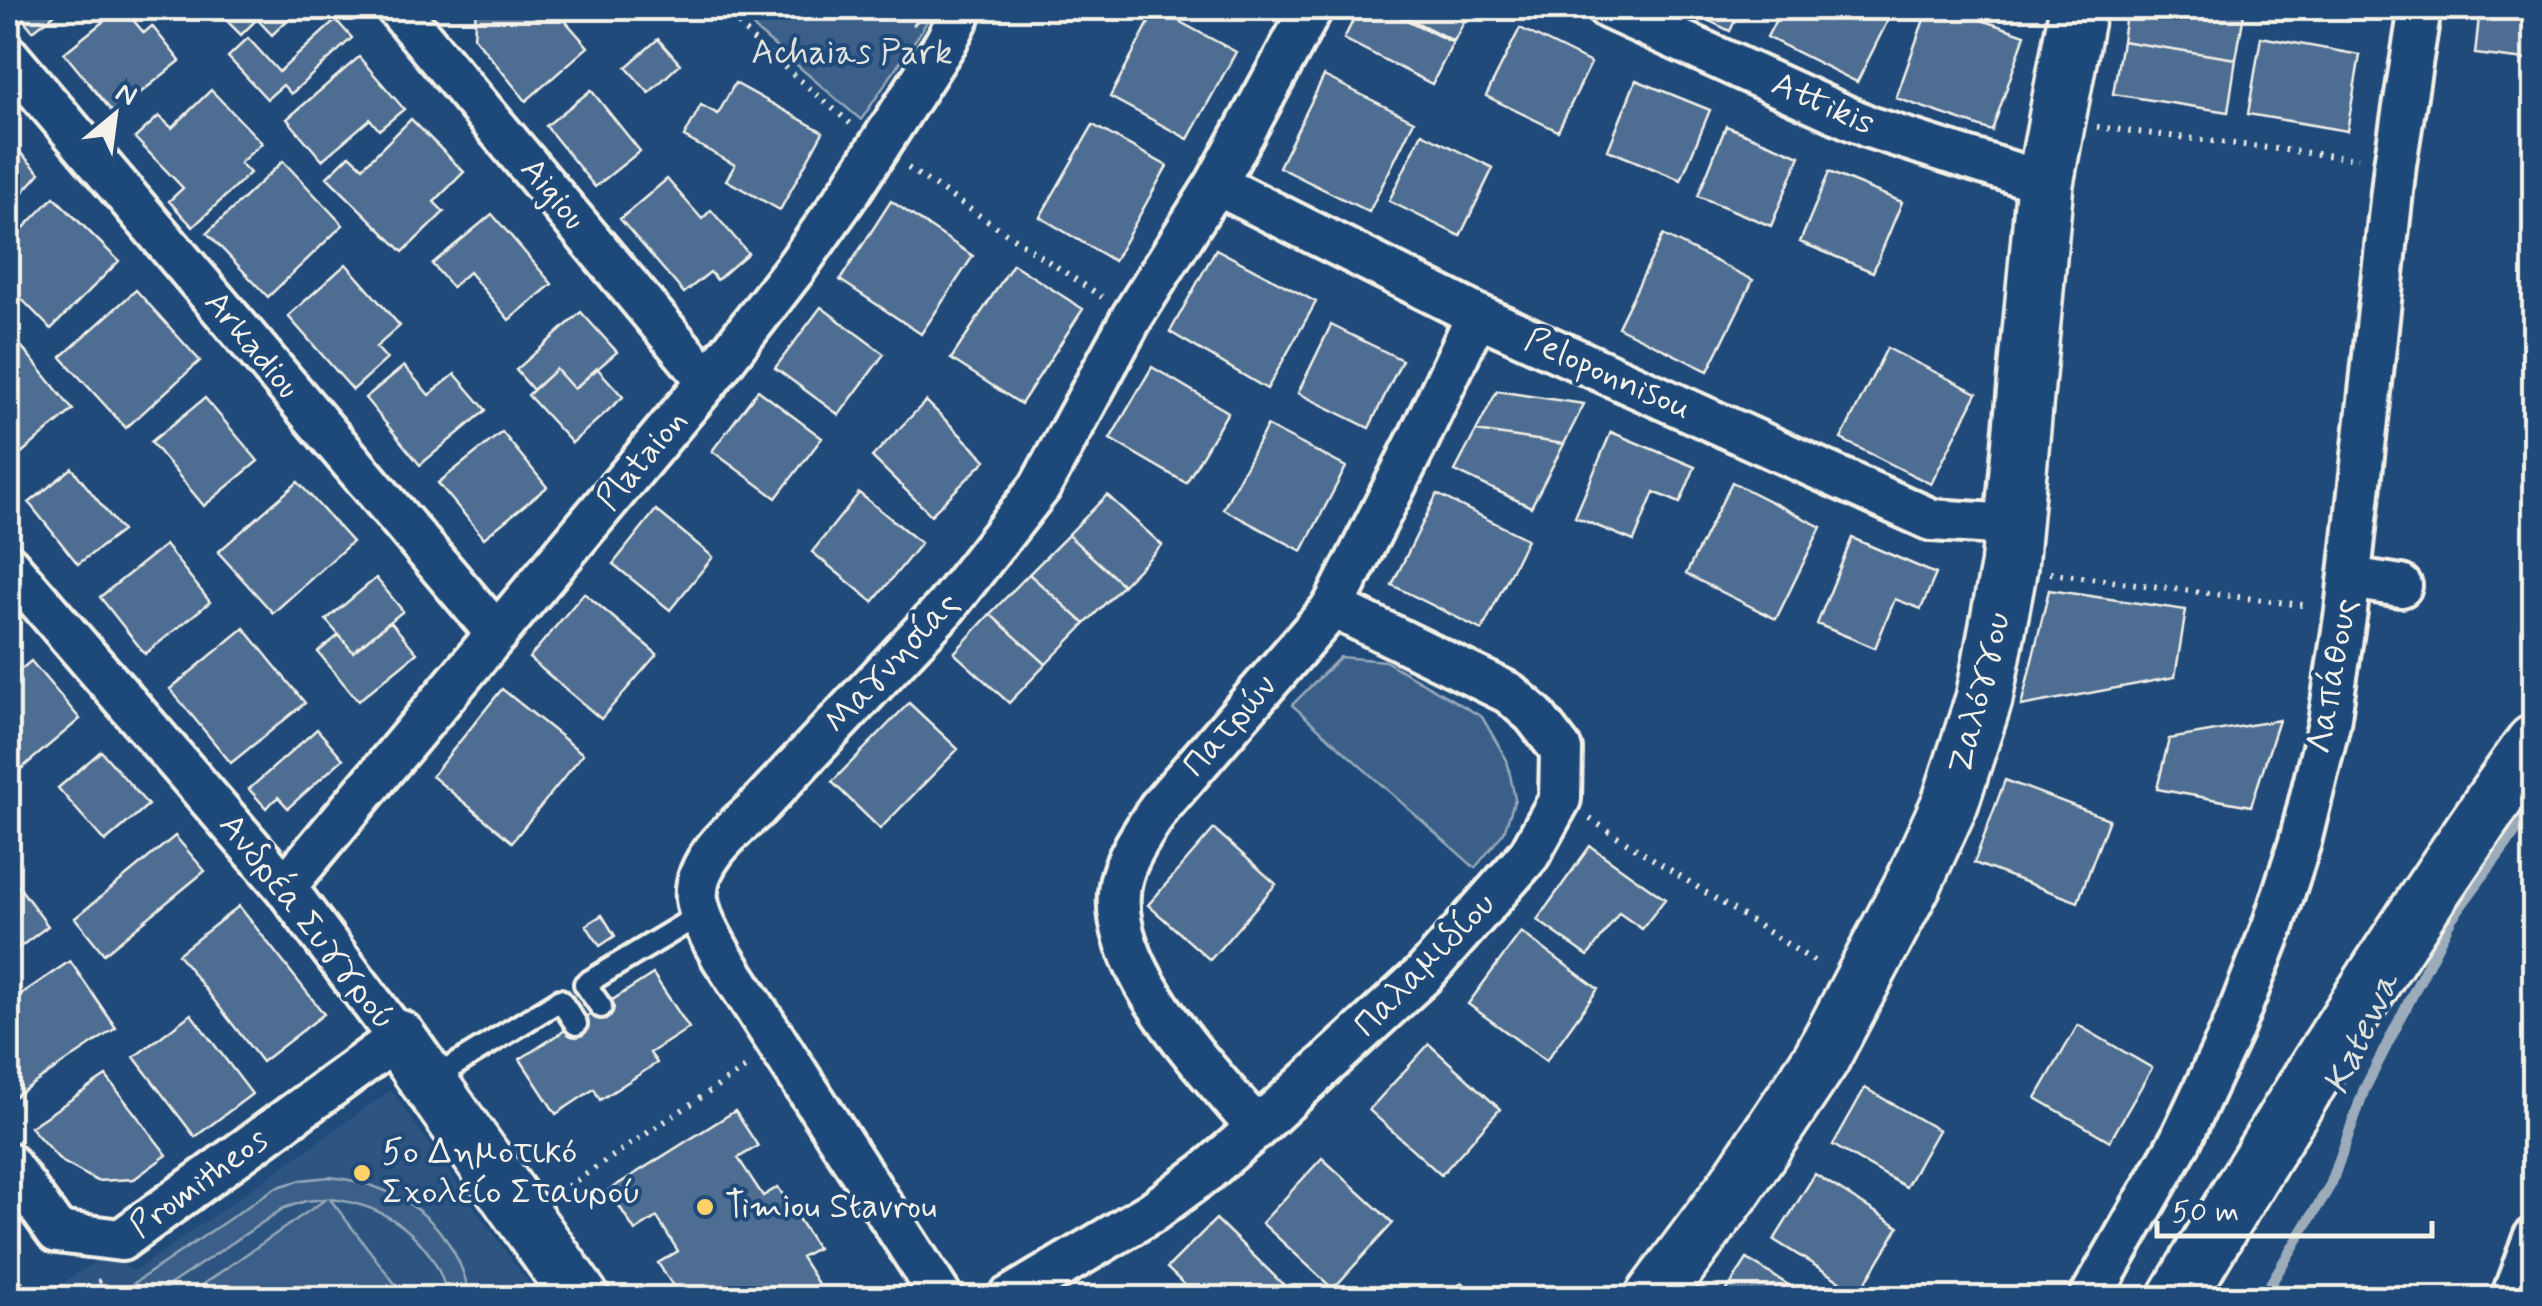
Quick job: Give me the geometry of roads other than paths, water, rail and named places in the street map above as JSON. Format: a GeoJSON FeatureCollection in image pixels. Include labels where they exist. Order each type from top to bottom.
{"type":"FeatureCollection","features":[{"type":"Feature","properties":{"kind":"street","name":"Aigiou"},"geometry":{"type":"LineString","coordinates":[[398,8],[708,381]]}},
{"type":"Feature","properties":{"kind":"street","name":"Plataion"},"geometry":{"type":"LineString","coordinates":[[285,888],[708,381],[797,266],[878,148],[946,42],[963,8]]}},
{"type":"Feature","properties":{"kind":"street","name":"Μαγνησίας"},"geometry":{"type":"LineString","coordinates":[[701,914],[696,895],[701,872],[714,851],[957,593],[1040,486],[1132,317],[1216,184],[1312,8]]}},
{"type":"Feature","properties":{"kind":"street","name":"Attikis"},"geometry":{"type":"LineString","coordinates":[[1608,8],[1869,127],[2045,182]]}},
{"type":"Feature","properties":{"kind":"street","name":"Ζαλόγγου"},"geometry":{"type":"LineString","coordinates":[[1653,1298],[1734,1189],[1820,1059],[1914,882],[1950,803],[1984,699],[2010,546],[2045,182],[2078,8]]}},
{"type":"Feature","properties":{"kind":"street","name":"Λαπάθους"},"geometry":{"type":"LineString","coordinates":[[2090,1298],[2180,1142],[2232,1030],[2273,926],[2300,842],[2329,723],[2348,595],[2395,164],[2420,8]]}},
{"type":"Feature","properties":{"kind":"street","name":"Arkadiou"},"geometry":{"type":"LineString","coordinates":[[8,56],[498,634]]}},
{"type":"Feature","properties":{"kind":"street","name":"Peloponnisou"},"geometry":{"type":"LineString","coordinates":[[1216,184],[1476,315],[1932,520],[2010,546]]}},
{"type":"Feature","properties":{"kind":"street","name":"Πατρών"},"geometry":{"type":"LineString","coordinates":[[1258,1128],[1182,1040],[1142,980],[1120,924],[1122,876],[1159,808],[1333,607],[1476,315]]}},
{"type":"Feature","properties":{"kind":"street","name":"Ανδρέα Συγγρού"},"geometry":{"type":"LineString","coordinates":[[8,565],[428,1061],[525,1216],[582,1298]]}},
{"type":"Feature","properties":{"kind":"street"},"geometry":{"type":"LineString","coordinates":[[2348,595],[2400,586]]}},
{"type":"Feature","properties":{"kind":"street","name":"Παλαμιδίου"},"geometry":{"type":"LineString","coordinates":[[1008,1298],[1152,1212],[1258,1128],[1424,974],[1529,855],[1560,799],[1561,750],[1534,716],[1509,694],[1333,607]]}},
{"type":"Feature","properties":{"kind":"street"},"geometry":{"type":"LineString","coordinates":[[2176,1298],[2352,1011],[2464,840],[2534,743]]}},
{"type":"Feature","properties":{"kind":"street"},"geometry":{"type":"LineString","coordinates":[[701,914],[722,957],[942,1298]]}},
{"type":"Feature","properties":{"kind":"street","name":"Promitheos"},"geometry":{"type":"LineString","coordinates":[[8,1163],[58,1232],[121,1240],[428,1061]]}},
{"type":"Feature","properties":{"kind":"street"},"geometry":{"type":"LineString","coordinates":[[2512,1298],[2534,1238]]}},
{"type":"Feature","properties":{"kind":"lane"},"geometry":{"type":"LineString","coordinates":[[601,1007],[584,984],[701,914]]}},
{"type":"Feature","properties":{"kind":"lane"},"geometry":{"type":"LineString","coordinates":[[428,1061],[560,1000],[576,1024]]}},
{"type":"Feature","properties":{"kind":"waterway","name":"Katewa"},"geometry":{"type":"LineString","coordinates":[[2262,1298],[2331,1184],[2364,1090],[2451,919],[2534,807]]}},
{"type":"Feature","properties":{"kind":"place","name":"5ο Δημοτικό Σχολείο Σταυρού"},"geometry":{"type":"Point","coordinates":[362,1173]}},
{"type":"Feature","properties":{"kind":"place","name":"Timiou Stavrou"},"geometry":{"type":"Point","coordinates":[705,1207]}},
{"type":"Feature","properties":{"kind":"park label","name":"Achaias Park"},"geometry":{"type":"Point","coordinates":[852,53]}}]}
